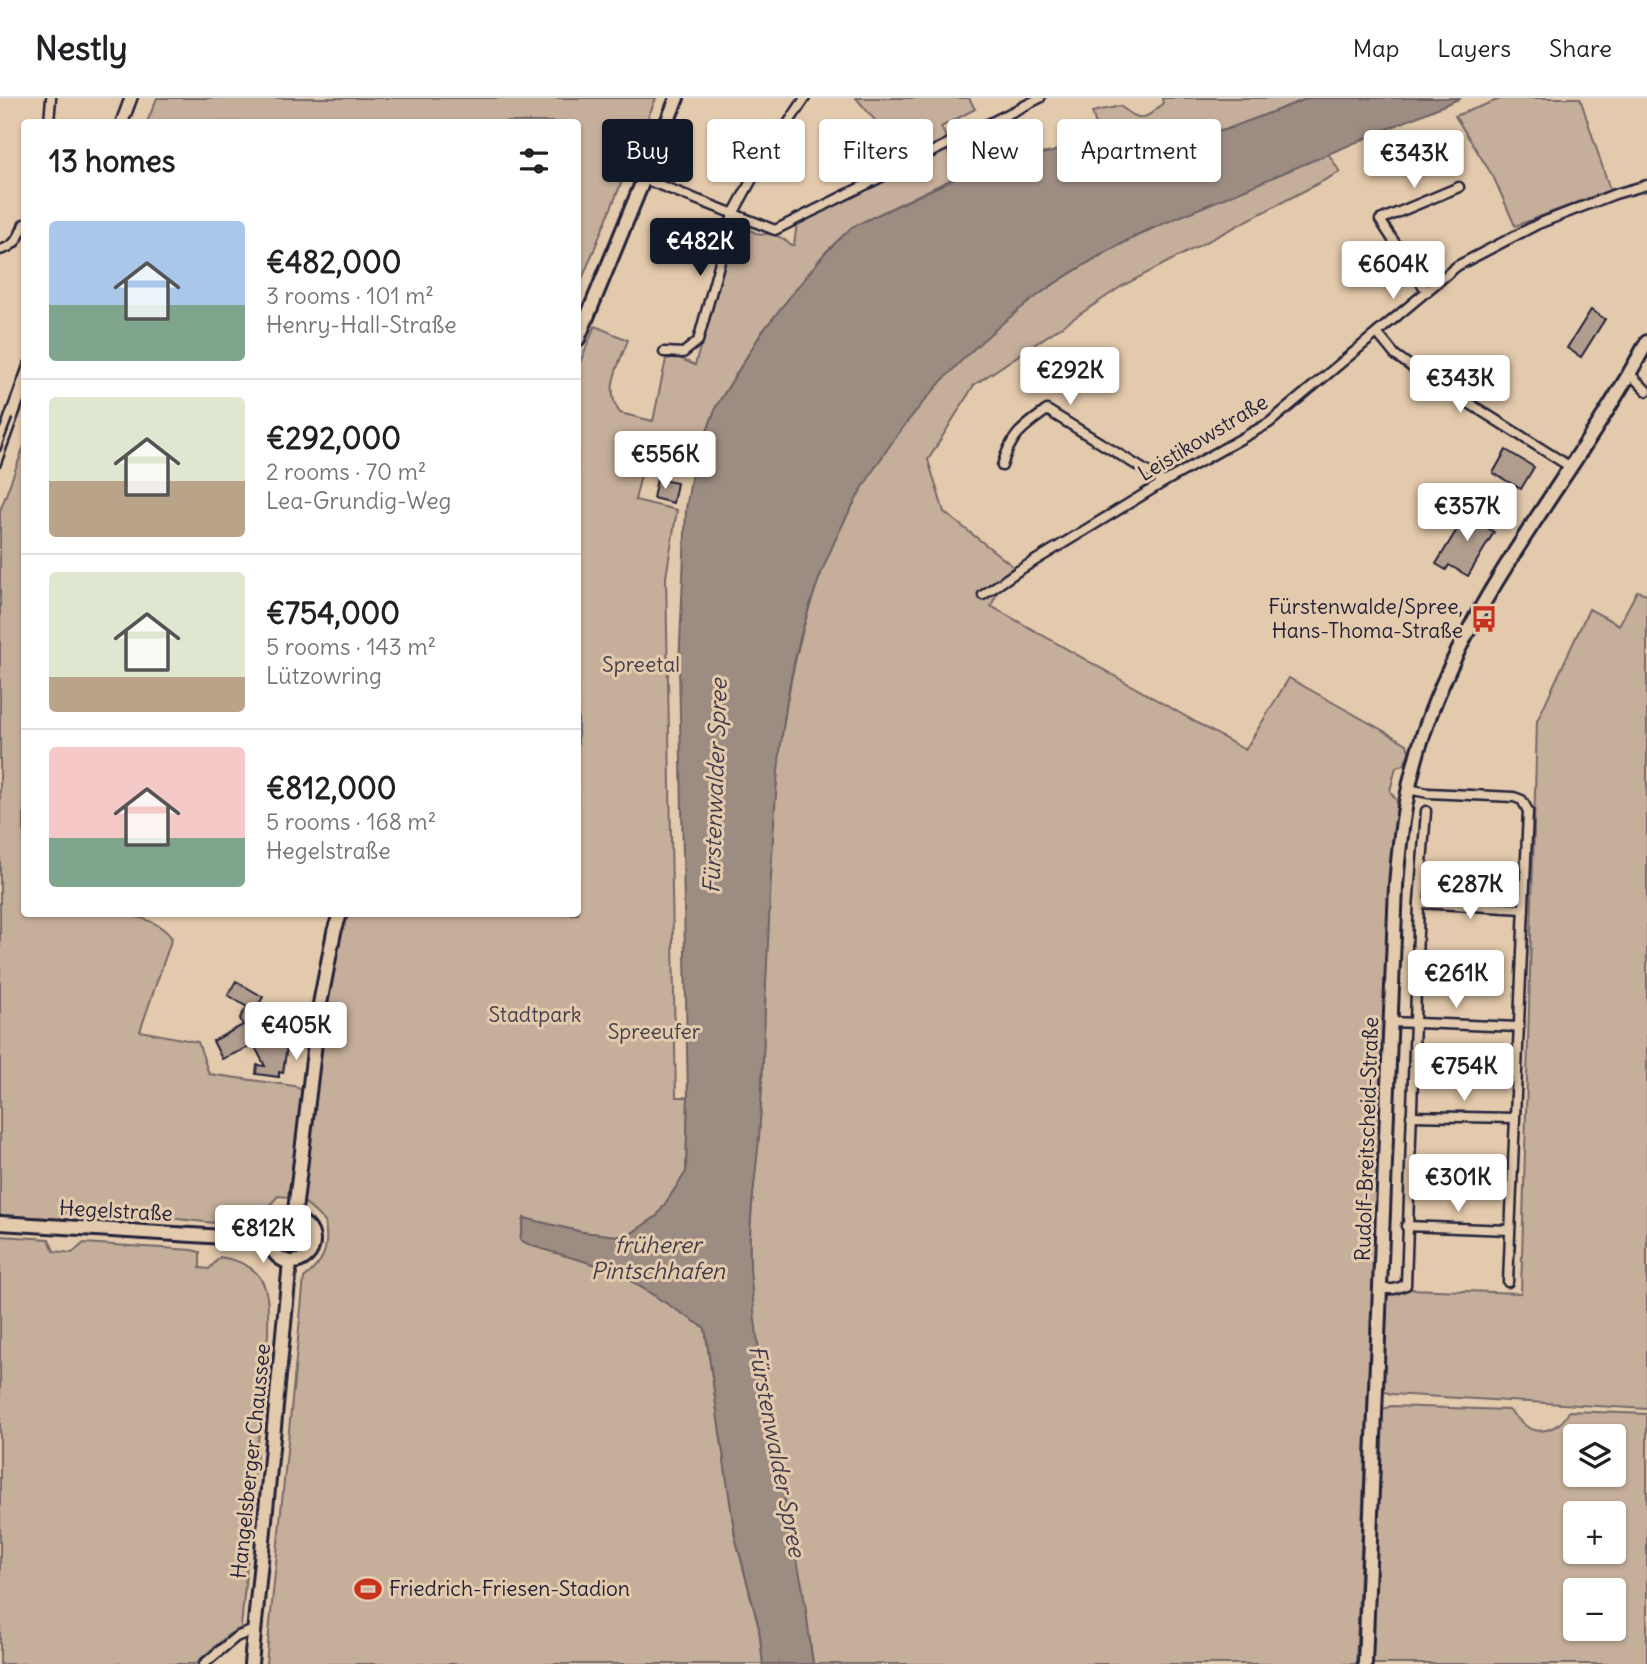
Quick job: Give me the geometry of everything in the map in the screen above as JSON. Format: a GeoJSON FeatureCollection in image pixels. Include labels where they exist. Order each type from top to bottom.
{"type":"FeatureCollection","features":[{"type":"Feature","properties":{"kind":"main road"},"geometry":{"type":"LineString","coordinates":[[668,119],[677,98]]}},
{"type":"Feature","properties":{"kind":"main road"},"geometry":{"type":"LineString","coordinates":[[581,332],[642,182]]}},
{"type":"Feature","properties":{"kind":"main road","name":"Rudolf-Breitscheid-Straße"},"geometry":{"type":"LineString","coordinates":[[1365,1664],[1396,886],[1408,789],[1425,728],[1450,669],[1527,529],[1647,342]]}},
{"type":"Feature","properties":{"kind":"main road"},"geometry":{"type":"LineString","coordinates":[[294,1219],[319,1009],[339,917]]}},
{"type":"Feature","properties":{"kind":"main road"},"geometry":{"type":"LineString","coordinates":[[294,1219],[309,1227],[314,1241],[313,1248],[304,1259],[290,1262],[278,1256],[271,1240],[277,1226],[294,1219]]}},
{"type":"Feature","properties":{"kind":"main road","name":"Hegelstraße"},"geometry":{"type":"LineString","coordinates":[[0,1223],[271,1240]]}},
{"type":"Feature","properties":{"kind":"main road","name":"Hangelsberger Chaussee"},"geometry":{"type":"LineString","coordinates":[[251,1664],[290,1262]]}},
{"type":"Feature","properties":{"kind":"street"},"geometry":{"type":"LineString","coordinates":[[49,119],[51,98]]}},
{"type":"Feature","properties":{"kind":"street"},"geometry":{"type":"LineString","coordinates":[[664,352],[684,353],[698,341],[733,214],[757,170],[805,98]]}},
{"type":"Feature","properties":{"kind":"street"},"geometry":{"type":"LineString","coordinates":[[651,182],[775,230],[1040,98]]}},
{"type":"Feature","properties":{"kind":"street","name":"Leistikowstraße"},"geometry":{"type":"LineString","coordinates":[[982,595],[1018,570],[1164,482],[1269,423],[1457,266],[1538,224],[1647,184]]}},
{"type":"Feature","properties":{"kind":"street"},"geometry":{"type":"LineString","coordinates":[[1427,292],[1380,220],[1459,187]]}},
{"type":"Feature","properties":{"kind":"street"},"geometry":{"type":"LineString","coordinates":[[0,250],[10,247],[19,239],[21,233]]}},
{"type":"Feature","properties":{"kind":"street"},"geometry":{"type":"LineString","coordinates":[[1377,333],[1395,355],[1416,370],[1569,466]]}},
{"type":"Feature","properties":{"kind":"street"},"geometry":{"type":"LineString","coordinates":[[1629,373],[1647,391]]}},
{"type":"Feature","properties":{"kind":"street"},"geometry":{"type":"LineString","coordinates":[[1002,466],[1008,446],[1018,431],[1047,410],[1164,482]]}},
{"type":"Feature","properties":{"kind":"street"},"geometry":{"type":"LineString","coordinates":[[1408,789],[1428,793],[1497,795],[1522,800],[1528,814],[1508,1282]]}},
{"type":"Feature","properties":{"kind":"street"},"geometry":{"type":"LineString","coordinates":[[1381,1289],[1406,1285],[1410,1116],[1419,903],[1426,811]]}},
{"type":"Feature","properties":{"kind":"street"},"geometry":{"type":"LineString","coordinates":[[1419,903],[1524,909]]}},
{"type":"Feature","properties":{"kind":"street"},"geometry":{"type":"LineString","coordinates":[[1391,1022],[1519,1027]]}},
{"type":"Feature","properties":{"kind":"street"},"geometry":{"type":"LineString","coordinates":[[1410,1116],[1514,1118]]}},
{"type":"Feature","properties":{"kind":"street"},"geometry":{"type":"LineString","coordinates":[[1406,1226],[1509,1230]]}},
{"type":"Feature","properties":{"kind":"street"},"geometry":{"type":"LineString","coordinates":[[204,1664],[236,1637],[254,1630]]}},
{"type":"Feature","properties":{"kind":"green space"},"geometry":{"type":"Polygon","coordinates":[[[157,98],[656,98],[647,119],[602,119],[602,182],[622,182],[581,282],[581,119],[148,119],[157,98]]]}},
{"type":"Feature","properties":{"kind":"green space"},"geometry":{"type":"Polygon","coordinates":[[[856,98],[969,98],[975,109],[956,119],[947,119],[947,124],[941,127],[947,139],[933,146],[933,119],[874,119],[856,98]]]}},
{"type":"Feature","properties":{"kind":"green space"},"geometry":{"type":"Polygon","coordinates":[[[1162,98],[1309,98],[1221,131],[1221,119],[1094,119],[1092,112],[1120,106],[1133,115],[1142,117],[1163,103],[1162,98]]]}},
{"type":"Feature","properties":{"kind":"green space"},"geometry":{"type":"Polygon","coordinates":[[[1503,98],[1580,98],[1610,190],[1515,226],[1494,178],[1455,116],[1503,98]]]}},
{"type":"Feature","properties":{"kind":"green space"},"geometry":{"type":"Polygon","coordinates":[[[947,149],[947,181],[852,227],[825,253],[762,332],[716,407],[697,459],[650,438],[635,500],[677,510],[666,577],[676,1097],[688,1097],[686,1172],[657,1216],[626,1237],[582,1232],[524,1218],[520,1240],[614,1270],[705,1328],[735,1536],[759,1628],[763,1664],[266,1664],[304,1278],[317,1266],[326,1247],[325,1222],[302,1200],[313,1092],[329,981],[347,917],[581,917],[581,360],[595,326],[628,340],[614,377],[615,404],[620,413],[653,421],[666,359],[677,357],[695,365],[733,229],[739,225],[760,235],[776,236],[794,245],[797,223],[876,182],[933,182],[933,155],[947,149]]]}},
{"type":"Feature","properties":{"kind":"green space"},"geometry":{"type":"Polygon","coordinates":[[[1328,153],[1340,172],[1122,286],[974,385],[928,460],[944,512],[1014,567],[985,588],[997,593],[991,606],[1245,750],[1289,678],[1407,744],[1409,752],[1404,765],[1396,767],[1390,791],[1397,801],[1383,1044],[1356,1664],[813,1664],[760,1373],[750,1258],[761,1100],[772,835],[778,768],[800,639],[820,576],[846,515],[880,457],[935,386],[990,332],[1033,298],[1127,241],[1328,153]]]}},
{"type":"Feature","properties":{"kind":"green space"},"geometry":{"type":"Polygon","coordinates":[[[21,454],[21,917],[135,917],[160,926],[172,938],[140,1031],[198,1042],[209,1074],[294,1086],[303,1091],[288,1197],[278,1196],[258,1218],[224,1224],[168,1218],[91,1217],[68,1211],[59,1219],[0,1215],[0,511],[21,454]]]}},
{"type":"Feature","properties":{"kind":"green space"},"geometry":{"type":"Polygon","coordinates":[[[1637,591],[1647,594],[1647,1409],[1391,1394],[1383,1391],[1386,1296],[1409,1289],[1521,1293],[1537,721],[1589,609],[1619,625],[1637,591]]]}},
{"type":"Feature","properties":{"kind":"green space"},"geometry":{"type":"Polygon","coordinates":[[[293,1224],[304,1229],[309,1240],[304,1251],[293,1256],[282,1251],[277,1240],[282,1229],[293,1224]]]}},
{"type":"Feature","properties":{"kind":"green space"},"geometry":{"type":"Polygon","coordinates":[[[0,1236],[49,1239],[54,1251],[72,1253],[84,1243],[192,1250],[200,1252],[200,1268],[209,1269],[220,1257],[248,1266],[263,1282],[268,1305],[268,1334],[241,1628],[228,1635],[195,1664],[0,1664],[0,1236]]]}},
{"type":"Feature","properties":{"kind":"green space"},"geometry":{"type":"Polygon","coordinates":[[[1391,1406],[1509,1410],[1525,1426],[1543,1431],[1554,1427],[1569,1411],[1647,1414],[1647,1664],[1370,1664],[1381,1410],[1391,1406]]]}},
{"type":"Feature","properties":{"kind":"water"},"geometry":{"type":"Polygon","coordinates":[[[1309,98],[1461,98],[1141,233],[1072,272],[1033,299],[988,336],[946,376],[909,420],[876,466],[848,515],[824,567],[805,621],[791,678],[780,749],[750,1262],[760,1357],[804,1595],[813,1664],[763,1664],[759,1628],[735,1536],[705,1328],[614,1270],[520,1240],[524,1218],[582,1232],[626,1237],[657,1216],[686,1172],[688,1097],[679,666],[686,509],[692,473],[716,407],[762,332],[825,253],[852,227],[948,182],[1043,182],[1043,154],[1057,150],[1057,182],[1221,182],[1221,131],[1309,98]]]}},
{"type":"Feature","properties":{"kind":"building"},"geometry":{"type":"Polygon","coordinates":[[[1591,310],[1605,319],[1581,357],[1567,348],[1591,310]]]}},
{"type":"Feature","properties":{"kind":"building"},"geometry":{"type":"Polygon","coordinates":[[[1506,450],[1534,467],[1521,489],[1493,473],[1506,450]]]}},
{"type":"Feature","properties":{"kind":"building"},"geometry":{"type":"Polygon","coordinates":[[[657,479],[677,483],[673,503],[653,498],[657,479]]]}},
{"type":"Feature","properties":{"kind":"building"},"geometry":{"type":"Polygon","coordinates":[[[1472,505],[1485,513],[1479,523],[1494,532],[1468,576],[1449,565],[1446,570],[1436,564],[1472,505]]]}},
{"type":"Feature","properties":{"kind":"building"},"geometry":{"type":"Polygon","coordinates":[[[236,981],[263,997],[254,1012],[269,1043],[287,1046],[283,1073],[279,1072],[279,1077],[256,1074],[257,1065],[265,1066],[254,1045],[222,1059],[213,1041],[243,1025],[240,1018],[247,1007],[228,995],[236,981]]]}},
{"type":"Feature","properties":{"kind":"railway"},"geometry":{"type":"LineString","coordinates":[[116,119],[124,98]]}},
{"type":"Feature","properties":{"kind":"railway"},"geometry":{"type":"LineString","coordinates":[[130,119],[138,98]]}},
{"type":"Feature","properties":{"kind":"railway"},"geometry":{"type":"LineString","coordinates":[[0,428],[21,370]]}},
{"type":"Feature","properties":{"kind":"railway"},"geometry":{"type":"LineString","coordinates":[[0,467],[21,410]]}},
{"type":"Feature","properties":{"kind":"railway"},"geometry":{"type":"LineString","coordinates":[[0,451],[12,419]]}},
{"type":"Feature","properties":{"kind":"place","name":"Fürstenwalde/Spree, Hans-Thoma-Straße"},"geometry":{"type":"Point","coordinates":[1484,619]}},
{"type":"Feature","properties":{"kind":"place","name":"Friedrich-Friesen-Stadion"},"geometry":{"type":"Point","coordinates":[368,1589]}},
{"type":"Feature","properties":{"kind":"park label","name":"Spreetal"},"geometry":{"type":"Point","coordinates":[641,665]}},
{"type":"Feature","properties":{"kind":"park label","name":"Stadtpark"},"geometry":{"type":"Point","coordinates":[535,1015]}},
{"type":"Feature","properties":{"kind":"park label","name":"Spreeufer"},"geometry":{"type":"Point","coordinates":[654,1032]}},
{"type":"Feature","properties":{"kind":"water label","name":"Fürstenwalder Spree"},"geometry":{"type":"Point","coordinates":[715,786]}},
{"type":"Feature","properties":{"kind":"water label","name":"früherer Pintschhafen"},"geometry":{"type":"Point","coordinates":[658,1258]}},
{"type":"Feature","properties":{"kind":"water label","name":"Fürstenwalder Spree"},"geometry":{"type":"Point","coordinates":[777,1451]}}]}
